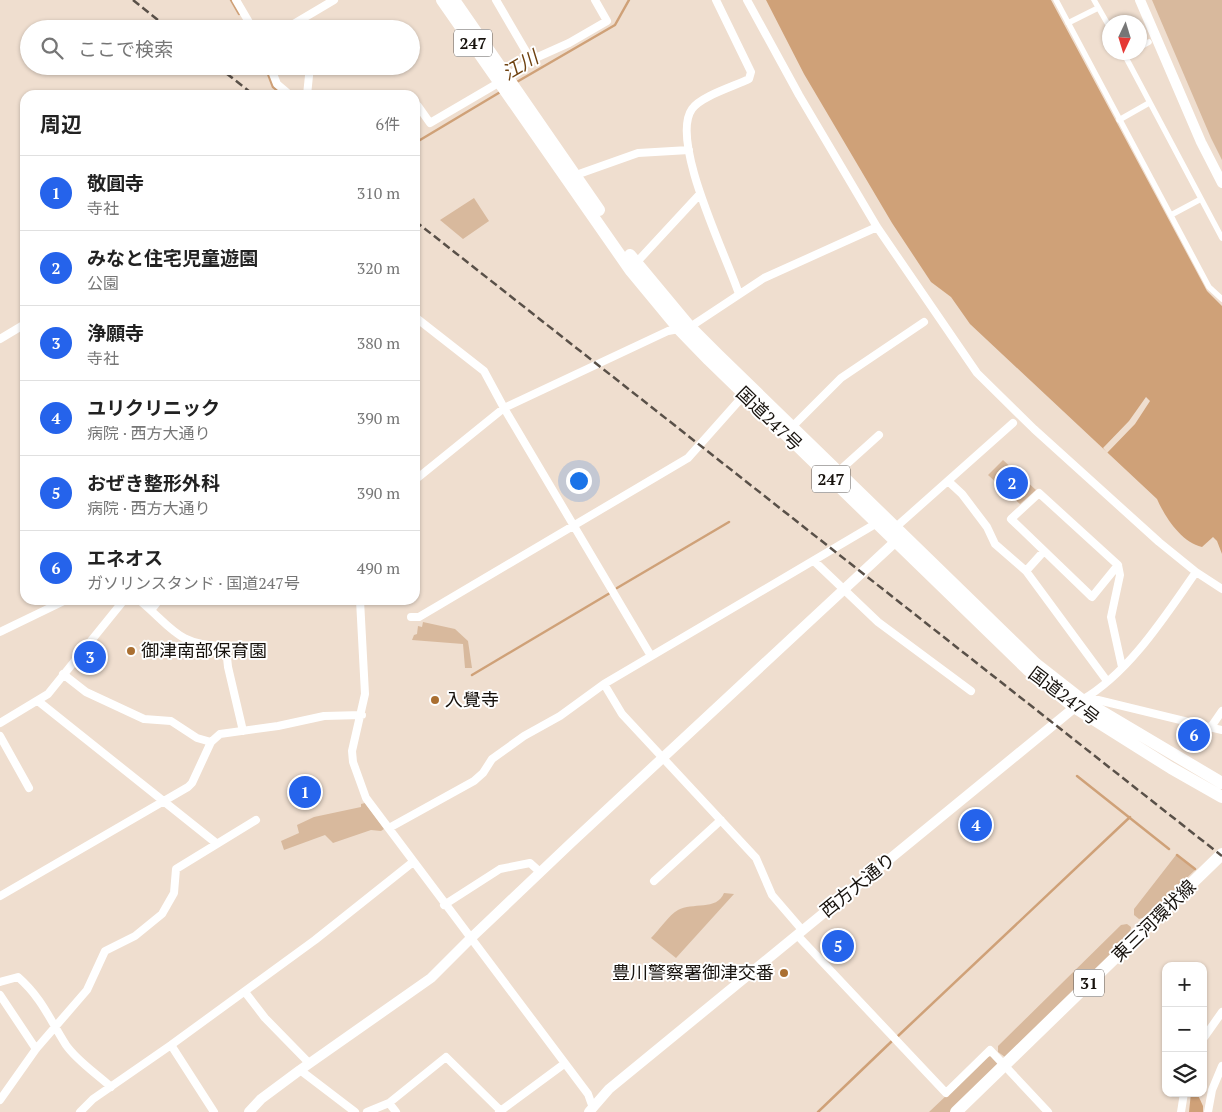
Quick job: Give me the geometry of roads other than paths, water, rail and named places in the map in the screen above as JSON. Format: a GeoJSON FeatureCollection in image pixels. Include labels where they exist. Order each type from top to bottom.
{"type":"FeatureCollection","features":[{"type":"Feature","properties":{"kind":"main road","name":"国道247号"},"geometry":{"type":"LineString","coordinates":[[442,0],[576,175],[636,264],[684,328],[792,427],[1078,704],[1222,783]]}},
{"type":"Feature","properties":{"kind":"main road","name":"国道247号"},"geometry":{"type":"LineString","coordinates":[[454,0],[507,84],[631,271],[744,395],[1027,669],[1171,768],[1222,796]]}},
{"type":"Feature","properties":{"kind":"main road","name":"東三河環状線"},"geometry":{"type":"LineString","coordinates":[[956,1112],[1222,854]]}},
{"type":"Feature","properties":{"kind":"street"},"geometry":{"type":"LineString","coordinates":[[236,0],[248,20]]}},
{"type":"Feature","properties":{"kind":"street"},"geometry":{"type":"LineString","coordinates":[[308,20],[334,0]]}},
{"type":"Feature","properties":{"kind":"street"},"geometry":{"type":"LineString","coordinates":[[496,0],[531,60]]}},
{"type":"Feature","properties":{"kind":"street"},"geometry":{"type":"LineString","coordinates":[[420,109],[430,123],[507,84],[531,60],[569,44],[607,21],[595,0]]}},
{"type":"Feature","properties":{"kind":"street"},"geometry":{"type":"LineString","coordinates":[[716,0],[752,72],[749,79],[698,103],[691,110],[686,129],[699,195],[731,269],[739,294]]}},
{"type":"Feature","properties":{"kind":"street"},"geometry":{"type":"LineString","coordinates":[[747,0],[799,95],[877,227],[978,373],[1078,469],[1159,542],[1196,572],[1222,589]]}},
{"type":"Feature","properties":{"kind":"street"},"geometry":{"type":"LineString","coordinates":[[1056,0],[1209,287],[1222,299]]}},
{"type":"Feature","properties":{"kind":"street"},"geometry":{"type":"LineString","coordinates":[[1094,0],[1102,15]]}},
{"type":"Feature","properties":{"kind":"street"},"geometry":{"type":"LineString","coordinates":[[1140,0],[1201,142],[1222,183]]}},
{"type":"Feature","properties":{"kind":"street"},"geometry":{"type":"LineString","coordinates":[[1068,24],[1098,8]]}},
{"type":"Feature","properties":{"kind":"street"},"geometry":{"type":"LineString","coordinates":[[1129,60],[1149,103],[1222,238]]}},
{"type":"Feature","properties":{"kind":"street"},"geometry":{"type":"LineString","coordinates":[[274,75],[277,84],[284,90]]}},
{"type":"Feature","properties":{"kind":"street"},"geometry":{"type":"LineString","coordinates":[[308,90],[309,75]]}},
{"type":"Feature","properties":{"kind":"street"},"geometry":{"type":"LineString","coordinates":[[1119,120],[1149,103]]}},
{"type":"Feature","properties":{"kind":"street"},"geometry":{"type":"LineString","coordinates":[[576,175],[638,152],[689,150]]}},
{"type":"Feature","properties":{"kind":"street"},"geometry":{"type":"LineString","coordinates":[[636,264],[699,195]]}},
{"type":"Feature","properties":{"kind":"street"},"geometry":{"type":"LineString","coordinates":[[1171,215],[1201,199]]}},
{"type":"Feature","properties":{"kind":"street"},"geometry":{"type":"LineString","coordinates":[[420,476],[504,408],[668,331],[684,328],[764,278],[877,227]]}},
{"type":"Feature","properties":{"kind":"street"},"geometry":{"type":"LineString","coordinates":[[420,321],[484,371],[651,656]]}},
{"type":"Feature","properties":{"kind":"street"},"geometry":{"type":"LineString","coordinates":[[792,427],[841,378],[924,322]]}},
{"type":"Feature","properties":{"kind":"street"},"geometry":{"type":"LineString","coordinates":[[0,339],[20,327]]}},
{"type":"Feature","properties":{"kind":"street"},"geometry":{"type":"LineString","coordinates":[[411,617],[419,617],[688,458],[744,395]]}},
{"type":"Feature","properties":{"kind":"street"},"geometry":{"type":"LineString","coordinates":[[896,527],[1013,423]]}},
{"type":"Feature","properties":{"kind":"street"},"geometry":{"type":"LineString","coordinates":[[839,472],[879,435]]}},
{"type":"Feature","properties":{"kind":"street"},"geometry":{"type":"LineString","coordinates":[[948,481],[962,494],[987,527],[995,544],[1026,571],[1107,681]]}},
{"type":"Feature","properties":{"kind":"street"},"geometry":{"type":"LineString","coordinates":[[1118,565],[1092,597],[1011,519],[1039,493],[1118,565],[1120,575],[1111,617],[1122,667]]}},
{"type":"Feature","properties":{"kind":"street"},"geometry":{"type":"LineString","coordinates":[[389,828],[474,781],[492,759],[524,736],[560,716],[604,684],[876,523]]}},
{"type":"Feature","properties":{"kind":"street"},"geometry":{"type":"LineString","coordinates":[[249,1112],[260,1099],[309,1063],[415,992],[540,872],[896,541]]}},
{"type":"Feature","properties":{"kind":"street"},"geometry":{"type":"LineString","coordinates":[[1026,571],[1044,551]]}},
{"type":"Feature","properties":{"kind":"street"},"geometry":{"type":"LineString","coordinates":[[814,561],[878,622],[971,691]]}},
{"type":"Feature","properties":{"kind":"street"},"geometry":{"type":"LineString","coordinates":[[1078,704],[1107,681],[1148,640],[1196,572]]}},
{"type":"Feature","properties":{"kind":"street"},"geometry":{"type":"LineString","coordinates":[[0,632],[56,605]]}},
{"type":"Feature","properties":{"kind":"street"},"geometry":{"type":"LineString","coordinates":[[0,722],[48,694],[120,605]]}},
{"type":"Feature","properties":{"kind":"street"},"geometry":{"type":"LineString","coordinates":[[145,605],[189,642],[202,646],[224,646],[226,648],[228,667],[243,731]]}},
{"type":"Feature","properties":{"kind":"street"},"geometry":{"type":"LineString","coordinates":[[151,610],[155,605]]}},
{"type":"Feature","properties":{"kind":"street"},"geometry":{"type":"LineString","coordinates":[[360,605],[365,694],[362,715],[352,752],[353,762],[366,798],[444,905],[591,1098],[593,1110]]}},
{"type":"Feature","properties":{"kind":"street"},"geometry":{"type":"LineString","coordinates":[[64,674],[86,692],[144,719],[171,721],[197,738],[211,742]]}},
{"type":"Feature","properties":{"kind":"street"},"geometry":{"type":"LineString","coordinates":[[604,684],[622,714],[756,858],[772,895],[800,933],[946,1093],[990,1050],[1048,1112]]}},
{"type":"Feature","properties":{"kind":"street"},"geometry":{"type":"LineString","coordinates":[[1078,704],[1098,700],[1222,730]]}},
{"type":"Feature","properties":{"kind":"street"},"geometry":{"type":"LineString","coordinates":[[38,701],[216,843]]}},
{"type":"Feature","properties":{"kind":"street","name":"西方大通り"},"geometry":{"type":"LineString","coordinates":[[593,1110],[609,1090],[1078,704]]}},
{"type":"Feature","properties":{"kind":"street"},"geometry":{"type":"LineString","coordinates":[[1211,727],[1222,711]]}},
{"type":"Feature","properties":{"kind":"street"},"geometry":{"type":"LineString","coordinates":[[0,896],[192,783],[211,742],[220,734],[324,716],[362,715]]}},
{"type":"Feature","properties":{"kind":"street"},"geometry":{"type":"LineString","coordinates":[[0,736],[29,788]]}},
{"type":"Feature","properties":{"kind":"street"},"geometry":{"type":"LineString","coordinates":[[0,1098],[48,1034],[87,990],[105,951],[135,936],[162,914],[174,892],[176,869],[256,820]]}},
{"type":"Feature","properties":{"kind":"street"},"geometry":{"type":"LineString","coordinates":[[654,881],[721,820]]}},
{"type":"Feature","properties":{"kind":"street"},"geometry":{"type":"LineString","coordinates":[[80,1112],[93,1099],[245,992],[315,940],[413,862]]}},
{"type":"Feature","properties":{"kind":"street"},"geometry":{"type":"LineString","coordinates":[[444,905],[500,869],[530,863],[540,872]]}},
{"type":"Feature","properties":{"kind":"street"},"geometry":{"type":"LineString","coordinates":[[0,982],[18,977],[40,1001],[67,1046]]}},
{"type":"Feature","properties":{"kind":"street"},"geometry":{"type":"LineString","coordinates":[[245,992],[266,1018],[309,1063]]}},
{"type":"Feature","properties":{"kind":"street"},"geometry":{"type":"LineString","coordinates":[[0,995],[36,1050]]}},
{"type":"Feature","properties":{"kind":"street"},"geometry":{"type":"LineString","coordinates":[[1207,1033],[1222,1012]]}},
{"type":"Feature","properties":{"kind":"street"},"geometry":{"type":"LineString","coordinates":[[48,1034],[67,1046],[111,1087]]}},
{"type":"Feature","properties":{"kind":"street"},"geometry":{"type":"LineString","coordinates":[[171,1045],[214,1112]]}},
{"type":"Feature","properties":{"kind":"street"},"geometry":{"type":"LineString","coordinates":[[367,1112],[389,1103],[446,1057],[500,1111],[564,1064]]}},
{"type":"Feature","properties":{"kind":"street"},"geometry":{"type":"LineString","coordinates":[[1208,1112],[1212,1090],[1222,1066]]}},
{"type":"Feature","properties":{"kind":"street"},"geometry":{"type":"LineString","coordinates":[[300,1070],[354,1112]]}},
{"type":"Feature","properties":{"kind":"street"},"geometry":{"type":"LineString","coordinates":[[1181,1112],[1183,1097]]}},
{"type":"Feature","properties":{"kind":"street"},"geometry":{"type":"LineString","coordinates":[[389,1103],[396,1112]]}},
{"type":"Feature","properties":{"kind":"waterway"},"geometry":{"type":"LineString","coordinates":[[231,0],[239,14]]}},
{"type":"Feature","properties":{"kind":"waterway","name":"江川"},"geometry":{"type":"LineString","coordinates":[[515,83],[615,25],[629,0]]}},
{"type":"Feature","properties":{"kind":"waterway"},"geometry":{"type":"LineString","coordinates":[[268,75],[273,87],[277,90]]}},
{"type":"Feature","properties":{"kind":"waterway","name":"江川"},"geometry":{"type":"LineString","coordinates":[[420,140],[502,91]]}},
{"type":"Feature","properties":{"kind":"waterway"},"geometry":{"type":"LineString","coordinates":[[617,588],[729,522]]}},
{"type":"Feature","properties":{"kind":"waterway"},"geometry":{"type":"LineString","coordinates":[[472,675],[610,593]]}},
{"type":"Feature","properties":{"kind":"waterway"},"geometry":{"type":"LineString","coordinates":[[1077,776],[1169,849]]}},
{"type":"Feature","properties":{"kind":"waterway"},"geometry":{"type":"LineString","coordinates":[[898,1036],[1130,817]]}},
{"type":"Feature","properties":{"kind":"waterway"},"geometry":{"type":"LineString","coordinates":[[1177,855],[1195,869]]}},
{"type":"Feature","properties":{"kind":"waterway"},"geometry":{"type":"LineString","coordinates":[[818,1112],[892,1041]]}},
{"type":"Feature","properties":{"kind":"railway"},"geometry":{"type":"LineString","coordinates":[[133,0],[158,20]]}},
{"type":"Feature","properties":{"kind":"railway"},"geometry":{"type":"LineString","coordinates":[[228,75],[248,90]]}},
{"type":"Feature","properties":{"kind":"railway"},"geometry":{"type":"LineString","coordinates":[[420,225],[1222,856]]}},
{"type":"Feature","properties":{"kind":"place","name":"みなと住宅児童遊園"},"geometry":{"type":"Point","coordinates":[1012,483]}},
{"type":"Feature","properties":{"kind":"place","name":"御津南部保育園"},"geometry":{"type":"Point","coordinates":[131,651]}},
{"type":"Feature","properties":{"kind":"place","name":"浄願寺"},"geometry":{"type":"Point","coordinates":[90,657]}},
{"type":"Feature","properties":{"kind":"place","name":"入覺寺"},"geometry":{"type":"Point","coordinates":[435,700]}},
{"type":"Feature","properties":{"kind":"place","name":"エネオス"},"geometry":{"type":"Point","coordinates":[1194,735]}},
{"type":"Feature","properties":{"kind":"place","name":"敬圓寺"},"geometry":{"type":"Point","coordinates":[305,792]}},
{"type":"Feature","properties":{"kind":"place","name":"ユリクリニック"},"geometry":{"type":"Point","coordinates":[976,825]}},
{"type":"Feature","properties":{"kind":"place","name":"おぜき整形外科"},"geometry":{"type":"Point","coordinates":[838,946]}},
{"type":"Feature","properties":{"kind":"place","name":"豊川警察署御津交番"},"geometry":{"type":"Point","coordinates":[784,973]}}]}
